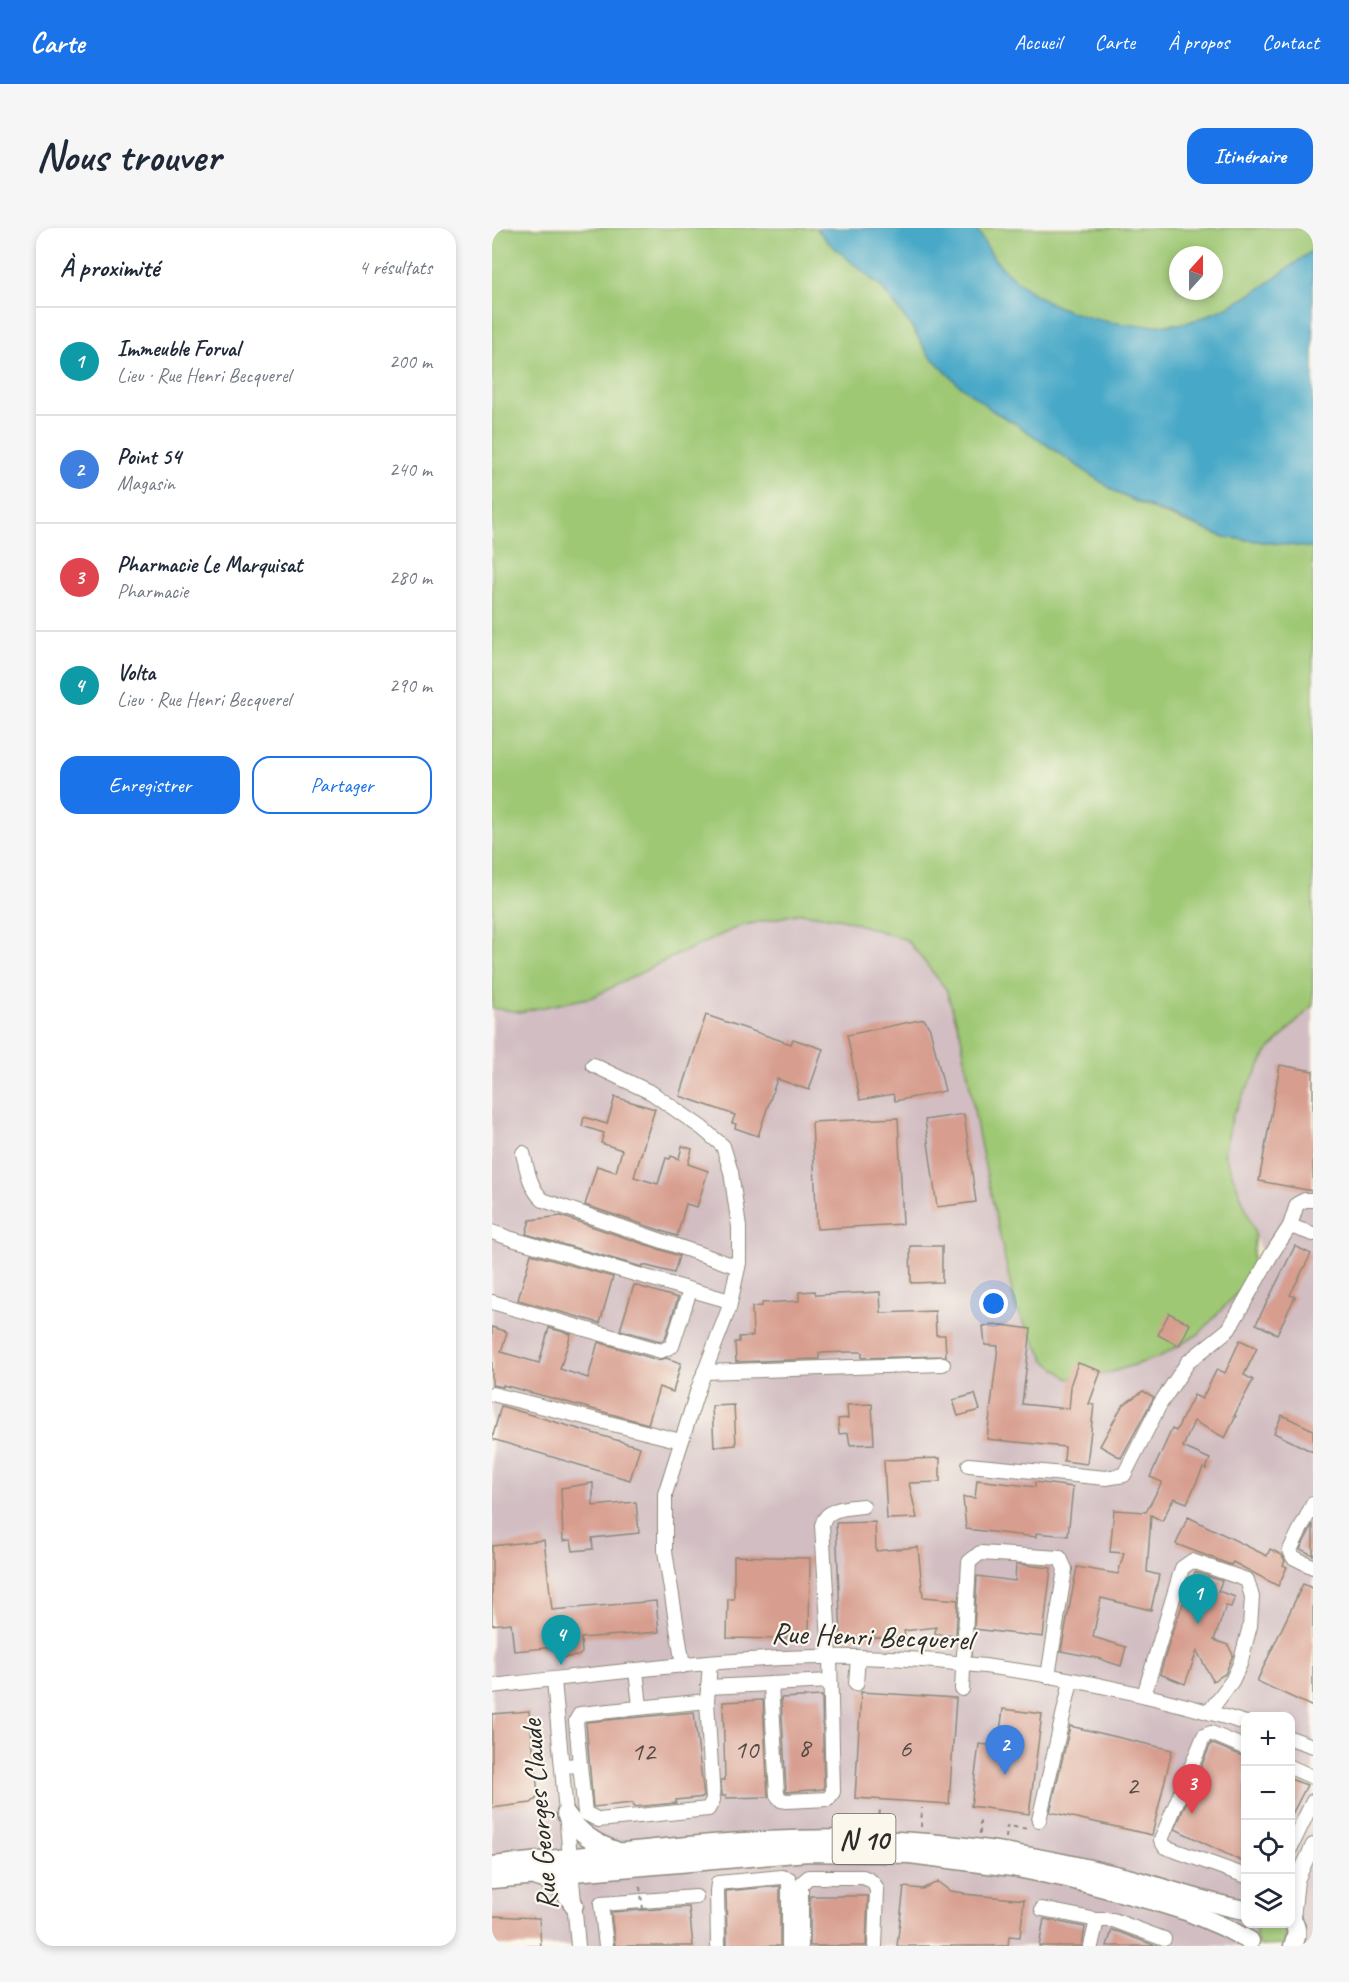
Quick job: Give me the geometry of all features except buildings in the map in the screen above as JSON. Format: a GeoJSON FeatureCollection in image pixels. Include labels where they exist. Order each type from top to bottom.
{"type":"FeatureCollection","features":[{"type":"Feature","properties":{"kind":"main road"},"geometry":{"type":"LineString","coordinates":[[566,1814],[576,1828],[592,1841],[621,1852]]}},
{"type":"Feature","properties":{"kind":"main road","name":"N 10"},"geometry":{"type":"LineString","coordinates":[[492,1879],[532,1875],[621,1852],[756,1841],[879,1839],[1005,1852],[1122,1877],[1241,1909]]}},
{"type":"Feature","properties":{"kind":"main road","name":"N 10"},"geometry":{"type":"LineString","coordinates":[[492,1866],[571,1865],[808,1852],[878,1852],[946,1858],[1012,1867],[1067,1878],[1189,1912],[1251,1937]]}},
{"type":"Feature","properties":{"kind":"main road"},"geometry":{"type":"LineString","coordinates":[[532,1875],[552,1881],[563,1888],[574,1905]]}},
{"type":"Feature","properties":{"kind":"street"},"geometry":{"type":"LineString","coordinates":[[593,1065],[652,1093],[702,1128],[723,1146],[731,1172],[739,1227],[738,1267],[730,1301],[704,1372],[665,1494],[665,1540],[672,1602],[683,1666]]}},
{"type":"Feature","properties":{"kind":"street"},"geometry":{"type":"LineString","coordinates":[[523,1154],[531,1181],[538,1196],[543,1200],[738,1267]]}},
{"type":"Feature","properties":{"kind":"street"},"geometry":{"type":"LineString","coordinates":[[969,1465],[1106,1478],[1124,1475],[1160,1404],[1188,1362],[1228,1329],[1290,1226],[1297,1204],[1305,1200],[1313,1200]]}},
{"type":"Feature","properties":{"kind":"street"},"geometry":{"type":"LineString","coordinates":[[1290,1226],[1313,1234]]}},
{"type":"Feature","properties":{"kind":"street"},"geometry":{"type":"LineString","coordinates":[[492,1233],[730,1301]]}},
{"type":"Feature","properties":{"kind":"street"},"geometry":{"type":"LineString","coordinates":[[492,1302],[662,1351],[672,1346],[690,1290]]}},
{"type":"Feature","properties":{"kind":"street"},"geometry":{"type":"LineString","coordinates":[[704,1372],[943,1364]]}},
{"type":"Feature","properties":{"kind":"street"},"geometry":{"type":"LineString","coordinates":[[492,1394],[681,1441]]}},
{"type":"Feature","properties":{"kind":"street"},"geometry":{"type":"LineString","coordinates":[[1313,1504],[1290,1550],[1293,1557],[1313,1567]]}},
{"type":"Feature","properties":{"kind":"street"},"geometry":{"type":"LineString","coordinates":[[761,1659],[767,1684],[777,1796],[787,1801],[828,1799],[832,1791],[830,1658],[822,1525],[824,1519],[837,1509],[863,1506]]}},
{"type":"Feature","properties":{"kind":"street"},"geometry":{"type":"LineString","coordinates":[[962,1689],[969,1562],[980,1553],[1060,1558],[1065,1569],[1048,1676]]}},
{"type":"Feature","properties":{"kind":"street"},"geometry":{"type":"LineString","coordinates":[[1144,1695],[1182,1568],[1192,1561],[1247,1580],[1252,1597],[1250,1626],[1240,1664],[1232,1681],[1209,1712]]}},
{"type":"Feature","properties":{"kind":"street"},"geometry":{"type":"LineString","coordinates":[[856,1684],[858,1657]]}},
{"type":"Feature","properties":{"kind":"street","name":"Rue Henri Becquerel"},"geometry":{"type":"LineString","coordinates":[[492,1686],[761,1659],[858,1657],[964,1663],[1048,1676],[1144,1695],[1241,1722]]}},
{"type":"Feature","properties":{"kind":"street"},"geometry":{"type":"LineString","coordinates":[[710,1664],[708,1694],[713,1800],[708,1809],[598,1820],[585,1813],[576,1721],[580,1714],[640,1706],[708,1694],[767,1684],[830,1681]]}},
{"type":"Feature","properties":{"kind":"street"},"geometry":{"type":"LineString","coordinates":[[636,1671],[640,1706]]}},
{"type":"Feature","properties":{"kind":"street","name":"Rue Georges Claude"},"geometry":{"type":"LineString","coordinates":[[554,1680],[578,1946]]}},
{"type":"Feature","properties":{"kind":"street"},"geometry":{"type":"LineString","coordinates":[[1039,1820],[1071,1681]]}},
{"type":"Feature","properties":{"kind":"street"},"geometry":{"type":"LineString","coordinates":[[1241,1746],[1211,1733],[1204,1736],[1161,1840],[1165,1847],[1241,1875]]}},
{"type":"Feature","properties":{"kind":"street"},"geometry":{"type":"LineString","coordinates":[[1295,1740],[1313,1746]]}},
{"type":"Feature","properties":{"kind":"street"},"geometry":{"type":"LineString","coordinates":[[562,1767],[579,1765]]}},
{"type":"Feature","properties":{"kind":"street"},"geometry":{"type":"LineString","coordinates":[[1295,1769],[1313,1777]]}},
{"type":"Feature","properties":{"kind":"street"},"geometry":{"type":"LineString","coordinates":[[1295,1839],[1313,1801]]}},
{"type":"Feature","properties":{"kind":"street"},"geometry":{"type":"LineString","coordinates":[[1295,1882],[1309,1856]]}},
{"type":"Feature","properties":{"kind":"street"},"geometry":{"type":"LineString","coordinates":[[718,1946],[718,1883],[782,1877],[789,1879],[789,1946]]}},
{"type":"Feature","properties":{"kind":"street"},"geometry":{"type":"LineString","coordinates":[[801,1946],[801,1887],[809,1877],[863,1877],[875,1885],[877,1890],[874,1946]]}},
{"type":"Feature","properties":{"kind":"street"},"geometry":{"type":"LineString","coordinates":[[606,1946],[601,1904],[696,1897]]}},
{"type":"Feature","properties":{"kind":"street"},"geometry":{"type":"LineString","coordinates":[[1295,1900],[1297,1932]]}},
{"type":"Feature","properties":{"kind":"street"},"geometry":{"type":"LineString","coordinates":[[1042,1909],[1097,1920],[1113,1920],[1164,1939]]}},
{"type":"Feature","properties":{"kind":"street"},"geometry":{"type":"LineString","coordinates":[[1091,1946],[1097,1920]]}},
{"type":"Feature","properties":{"kind":"path"},"geometry":{"type":"LineString","coordinates":[[879,1807],[879,1839]]}},
{"type":"Feature","properties":{"kind":"path"},"geometry":{"type":"LineString","coordinates":[[921,1842],[922,1808]]}},
{"type":"Feature","properties":{"kind":"path"},"geometry":{"type":"LineString","coordinates":[[1005,1852],[1007,1826],[1031,1830],[1036,1827],[1039,1820]]}},
{"type":"Feature","properties":{"kind":"path"},"geometry":{"type":"LineString","coordinates":[[640,1887],[643,1909]]}},
{"type":"Feature","properties":{"kind":"shaded area"},"geometry":{"type":"Polygon","coordinates":[[[801,913],[843,919],[907,940],[946,989],[961,1036],[979,1138],[1015,1306],[1112,1372],[1159,1357],[1199,1334],[1251,1278],[1261,1252],[1224,1153],[1233,1114],[1268,1051],[1313,1005],[1313,1946],[492,1946],[492,1008],[520,1012],[593,997],[740,926],[801,913]]]}},
{"type":"Feature","properties":{"kind":"green space"},"geometry":{"type":"Polygon","coordinates":[[[492,228],[816,228],[828,242],[881,287],[912,327],[928,354],[993,411],[1119,494],[1224,537],[1313,548],[1313,1005],[1268,1051],[1233,1114],[1224,1153],[1255,1232],[1251,1278],[1199,1334],[1159,1357],[1112,1372],[1069,1379],[1045,1360],[1015,1306],[979,1138],[961,1036],[946,989],[907,940],[843,919],[801,913],[740,926],[593,997],[520,1012],[492,1008],[492,228]]]}},
{"type":"Feature","properties":{"kind":"green space"},"geometry":{"type":"Polygon","coordinates":[[[976,228],[1313,228],[1313,250],[1270,281],[1237,303],[1190,322],[1178,324],[1128,324],[1104,321],[1057,306],[1036,295],[1016,280],[998,263],[976,228]]]}},
{"type":"Feature","properties":{"kind":"green space"},"geometry":{"type":"Polygon","coordinates":[[[1284,1928],[1287,1935],[1283,1945],[1260,1946],[1255,1935],[1256,1929],[1284,1928]]]}},
{"type":"Feature","properties":{"kind":"water"},"geometry":{"type":"Polygon","coordinates":[[[816,228],[976,228],[998,263],[1036,295],[1080,315],[1128,324],[1178,324],[1208,315],[1237,303],[1313,250],[1313,548],[1224,537],[1119,494],[993,411],[956,382],[928,354],[912,327],[881,287],[828,242],[816,228]]]}},
{"type":"Feature","properties":{"kind":"place","name":"Immeuble Forval"},"geometry":{"type":"Point","coordinates":[1198,1624]}},
{"type":"Feature","properties":{"kind":"place","name":"Volta"},"geometry":{"type":"Point","coordinates":[561,1665]}},
{"type":"Feature","properties":{"kind":"place","name":"Point 54"},"geometry":{"type":"Point","coordinates":[1005,1775]}},
{"type":"Feature","properties":{"kind":"place","name":"Pharmacie Le Marquisat"},"geometry":{"type":"Point","coordinates":[1192,1814]}}]}
